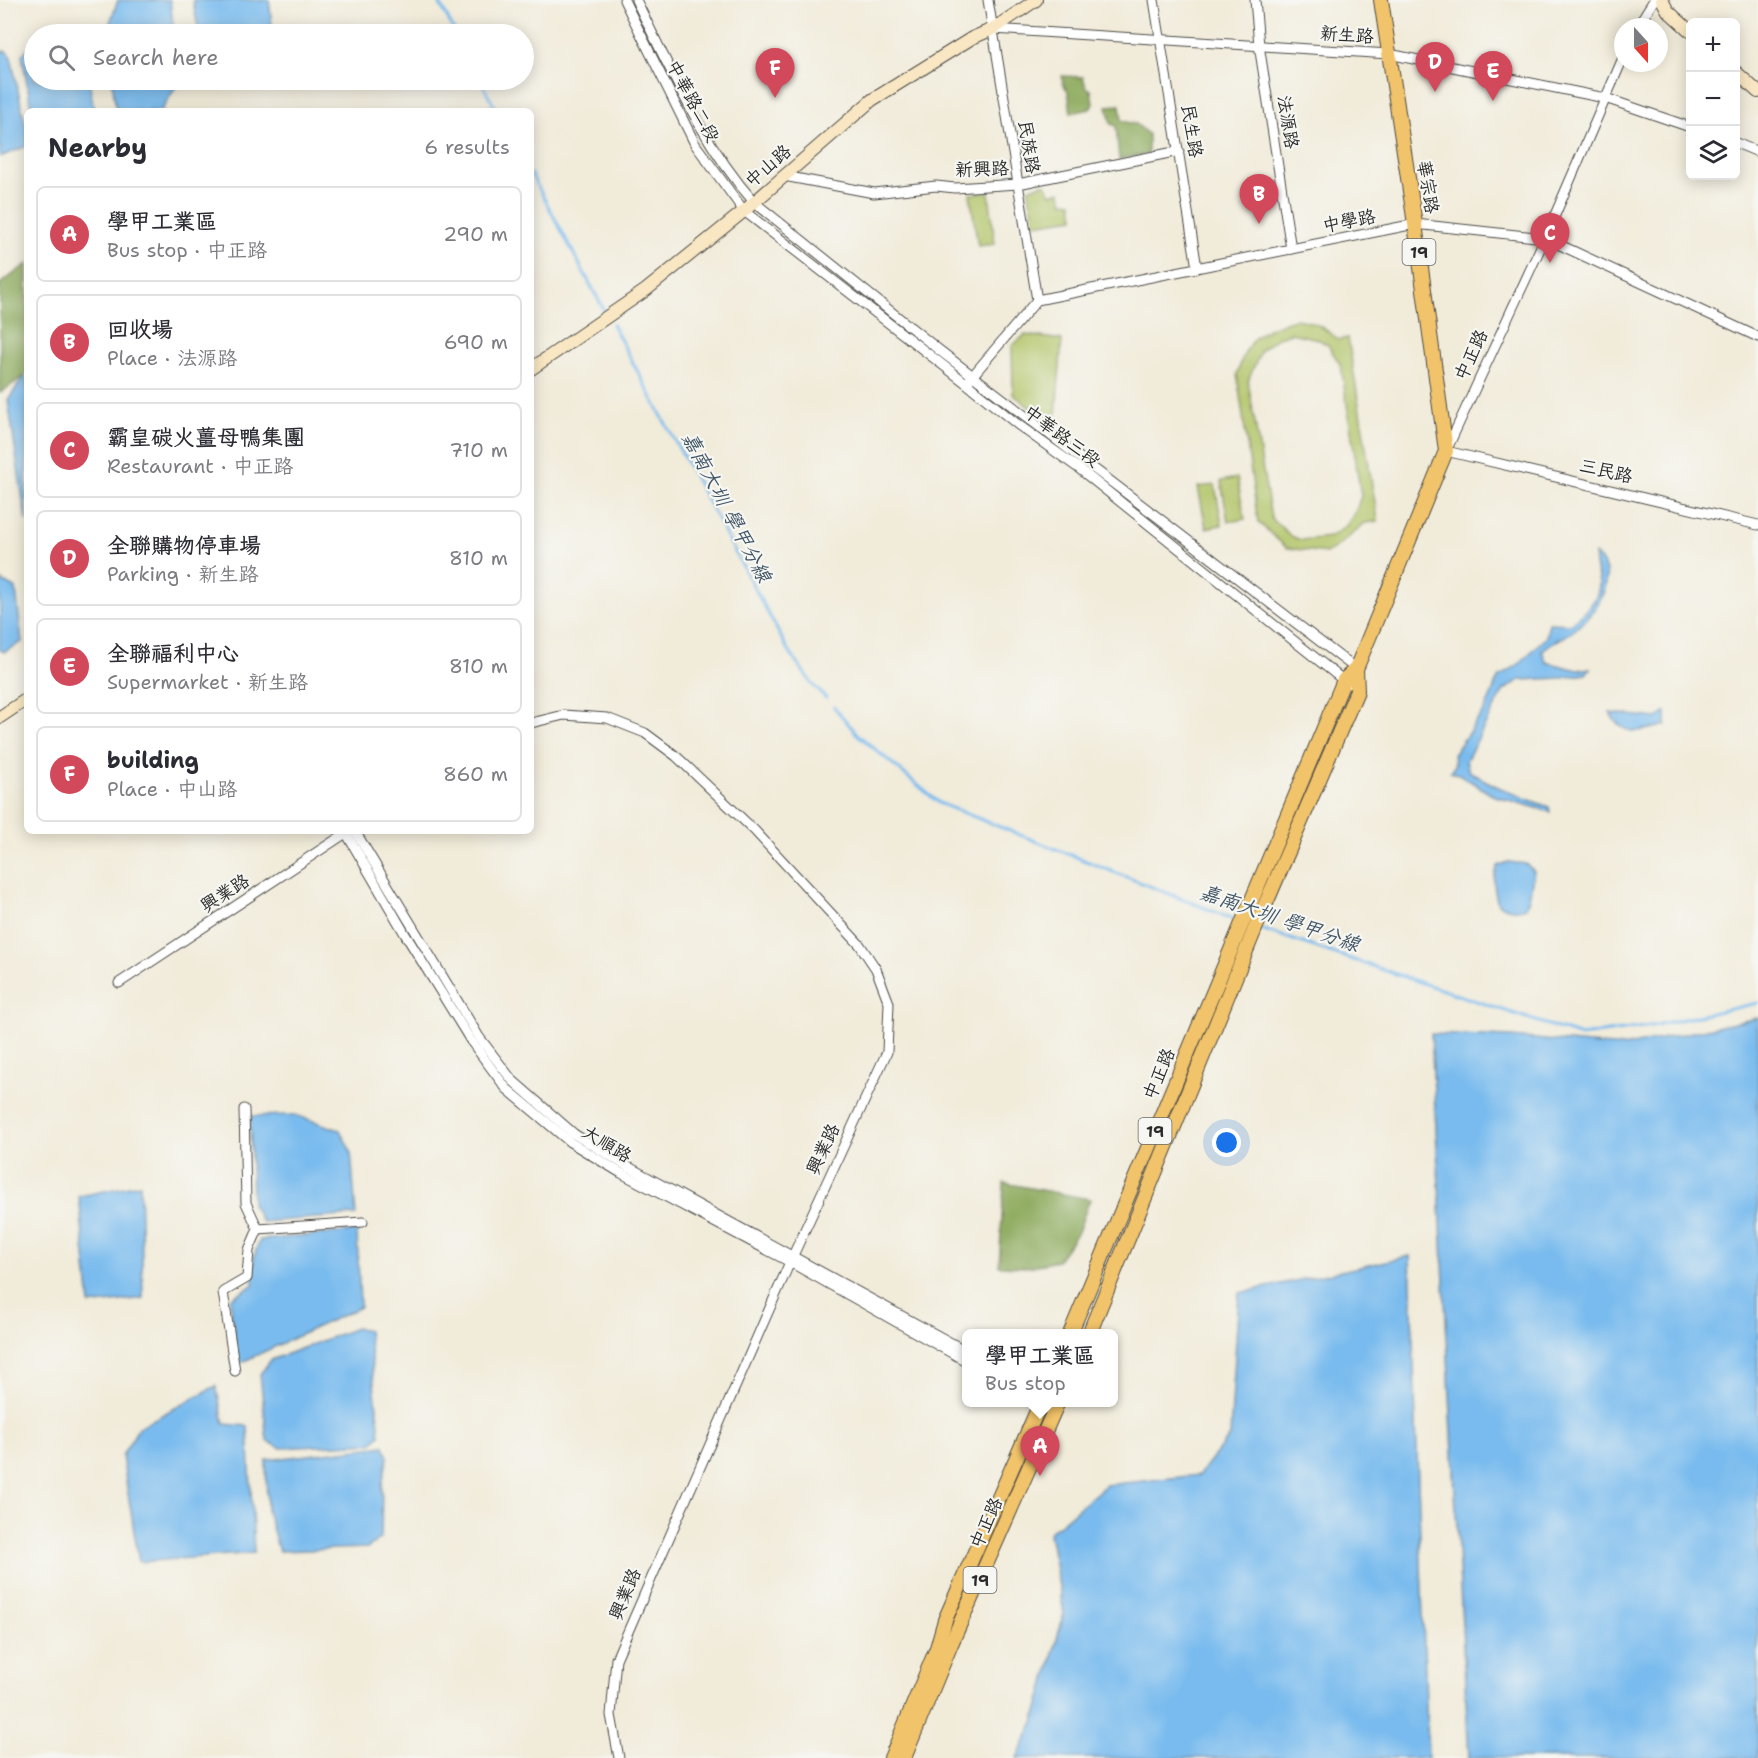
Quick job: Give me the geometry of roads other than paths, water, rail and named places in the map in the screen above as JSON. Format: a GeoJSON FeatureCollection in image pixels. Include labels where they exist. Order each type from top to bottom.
{"type":"FeatureCollection","features":[{"type":"Feature","properties":{"kind":"main road","name":"中山路"},"geometry":{"type":"LineString","coordinates":[[534,367],[646,290],[744,211],[872,100],[972,38],[993,29],[1036,0]]}},
{"type":"Feature","properties":{"kind":"main road","name":"華宗路"},"geometry":{"type":"LineString","coordinates":[[1381,0],[1446,451]]}},
{"type":"Feature","properties":{"kind":"main road"},"geometry":{"type":"LineString","coordinates":[[1662,0],[1668,11],[1686,27]]}},
{"type":"Feature","properties":{"kind":"main road"},"geometry":{"type":"LineString","coordinates":[[1740,76],[1758,92]]}},
{"type":"Feature","properties":{"kind":"main road","name":"中正路"},"geometry":{"type":"LineString","coordinates":[[1356,669],[1446,451]]}},
{"type":"Feature","properties":{"kind":"main road","name":"19"},"geometry":{"type":"LineString","coordinates":[[1344,680],[1356,669]]}},
{"type":"Feature","properties":{"kind":"main road","name":"19"},"geometry":{"type":"LineString","coordinates":[[1356,669],[1357,691]]}},
{"type":"Feature","properties":{"kind":"main road","name":"中正路"},"geometry":{"type":"LineString","coordinates":[[1091,1329],[1344,680]]}},
{"type":"Feature","properties":{"kind":"main road","name":"中正路"},"geometry":{"type":"LineString","coordinates":[[1072,1329],[1250,923],[1357,691]]}},
{"type":"Feature","properties":{"kind":"main road"},"geometry":{"type":"LineString","coordinates":[[0,717],[24,701]]}},
{"type":"Feature","properties":{"kind":"main road","name":"中正路"},"geometry":{"type":"LineString","coordinates":[[891,1758],[937,1648],[945,1620],[1039,1407]]}},
{"type":"Feature","properties":{"kind":"main road","name":"中正路"},"geometry":{"type":"LineString","coordinates":[[904,1758],[951,1644],[1057,1407]]}},
{"type":"Feature","properties":{"kind":"main road"},"geometry":{"type":"LineString","coordinates":[[991,1515],[1006,1523]]}},
{"type":"Feature","properties":{"kind":"street","name":"中華路二段"},"geometry":{"type":"LineString","coordinates":[[624,0],[695,144],[744,211]]}},
{"type":"Feature","properties":{"kind":"street","name":"中華路二段"},"geometry":{"type":"LineString","coordinates":[[636,0],[706,138],[736,182],[754,202]]}},
{"type":"Feature","properties":{"kind":"street","name":"民族路"},"geometry":{"type":"LineString","coordinates":[[988,0],[1037,300]]}},
{"type":"Feature","properties":{"kind":"street","name":"民生路"},"geometry":{"type":"LineString","coordinates":[[1154,0],[1197,268]]}},
{"type":"Feature","properties":{"kind":"street","name":"法源路"},"geometry":{"type":"LineString","coordinates":[[1254,0],[1258,45],[1291,249]]}},
{"type":"Feature","properties":{"kind":"street"},"geometry":{"type":"LineString","coordinates":[[1643,18],[1654,0]]}},
{"type":"Feature","properties":{"kind":"street","name":"新生路"},"geometry":{"type":"LineString","coordinates":[[993,29],[1389,54],[1605,98],[1687,126]]}},
{"type":"Feature","properties":{"kind":"street","name":"中正路"},"geometry":{"type":"LineString","coordinates":[[1446,451],[1545,238],[1617,72]]}},
{"type":"Feature","properties":{"kind":"street"},"geometry":{"type":"LineString","coordinates":[[1740,145],[1758,152]]}},
{"type":"Feature","properties":{"kind":"street","name":"新興路"},"geometry":{"type":"LineString","coordinates":[[784,176],[874,193],[936,186],[955,188],[1018,184],[1179,151]]}},
{"type":"Feature","properties":{"kind":"street","name":"中華路三段"},"geometry":{"type":"LineString","coordinates":[[754,202],[970,379],[1017,424],[1077,467],[1357,691]]}},
{"type":"Feature","properties":{"kind":"street","name":"中華路三段"},"geometry":{"type":"LineString","coordinates":[[744,211],[1356,669]]}},
{"type":"Feature","properties":{"kind":"street","name":"中學路"},"geometry":{"type":"LineString","coordinates":[[1037,300],[1415,224],[1545,238],[1758,337]]}},
{"type":"Feature","properties":{"kind":"street"},"geometry":{"type":"LineString","coordinates":[[970,379],[1037,300]]}},
{"type":"Feature","properties":{"kind":"street","name":"三民路"},"geometry":{"type":"LineString","coordinates":[[1446,451],[1669,502],[1758,525]]}},
{"type":"Feature","properties":{"kind":"street","name":"興業路"},"geometry":{"type":"LineString","coordinates":[[534,722],[564,715],[607,718],[645,733],[676,756],[754,830],[860,945],[876,969],[889,1003],[887,1052],[791,1258],[616,1659],[611,1715],[619,1758]]}},
{"type":"Feature","properties":{"kind":"street","name":"興業路"},"geometry":{"type":"LineString","coordinates":[[119,983],[344,834]]}},
{"type":"Feature","properties":{"kind":"street","name":"大順路"},"geometry":{"type":"LineString","coordinates":[[351,834],[479,1037],[512,1080],[574,1134],[962,1359]]}},
{"type":"Feature","properties":{"kind":"street"},"geometry":{"type":"LineString","coordinates":[[235,1371],[223,1292],[247,1278],[249,1250],[258,1229],[246,1203],[244,1109]]}},
{"type":"Feature","properties":{"kind":"street"},"geometry":{"type":"LineString","coordinates":[[258,1229],[363,1222]]}},
{"type":"Feature","properties":{"kind":"street","name":"大順路"},"geometry":{"type":"LineString","coordinates":[[791,1258],[962,1349]]}},
{"type":"Feature","properties":{"kind":"water"},"geometry":{"type":"Polygon","coordinates":[[[118,0],[170,0],[173,24],[110,24],[118,0]]]}},
{"type":"Feature","properties":{"kind":"water"},"geometry":{"type":"Polygon","coordinates":[[[193,0],[269,0],[272,24],[197,24],[193,0]]]}},
{"type":"Feature","properties":{"kind":"water"},"geometry":{"type":"Polygon","coordinates":[[[6,51],[11,57],[24,118],[24,147],[0,157],[0,52],[6,51]]]}},
{"type":"Feature","properties":{"kind":"water"},"geometry":{"type":"Polygon","coordinates":[[[28,90],[91,90],[94,108],[31,108],[28,90]]]}},
{"type":"Feature","properties":{"kind":"water"},"geometry":{"type":"Polygon","coordinates":[[[113,90],[174,90],[163,108],[116,108],[113,90]]]}},
{"type":"Feature","properties":{"kind":"water"},"geometry":{"type":"Polygon","coordinates":[[[24,378],[24,508],[8,400],[24,378]]]}},
{"type":"Feature","properties":{"kind":"water"},"geometry":{"type":"Polygon","coordinates":[[[1595,554],[1603,563],[1606,574],[1602,596],[1588,618],[1566,636],[1542,651],[1546,662],[1578,670],[1590,668],[1586,674],[1562,678],[1520,680],[1504,690],[1466,761],[1469,771],[1478,777],[1549,807],[1550,812],[1492,795],[1459,774],[1450,772],[1454,764],[1453,755],[1486,708],[1498,678],[1519,664],[1546,637],[1549,623],[1571,624],[1592,604],[1599,585],[1595,554]]]}},
{"type":"Feature","properties":{"kind":"water"},"geometry":{"type":"Polygon","coordinates":[[[0,580],[16,589],[22,642],[4,652],[0,650],[0,580]]]}},
{"type":"Feature","properties":{"kind":"water"},"geometry":{"type":"Polygon","coordinates":[[[1666,712],[1666,725],[1641,731],[1621,727],[1610,713],[1657,718],[1666,712]]]}},
{"type":"Feature","properties":{"kind":"water"},"geometry":{"type":"Polygon","coordinates":[[[1508,862],[1526,864],[1534,871],[1526,907],[1512,909],[1498,904],[1495,875],[1498,866],[1508,862]]]}},
{"type":"Feature","properties":{"kind":"water"},"geometry":{"type":"Polygon","coordinates":[[[1758,1018],[1758,1758],[1469,1758],[1431,1034],[1512,1037],[1623,1047],[1758,1018]]]}},
{"type":"Feature","properties":{"kind":"water"},"geometry":{"type":"Polygon","coordinates":[[[295,1115],[340,1130],[351,1152],[356,1215],[262,1222],[252,1204],[250,1116],[295,1115]]]}},
{"type":"Feature","properties":{"kind":"water"},"geometry":{"type":"Polygon","coordinates":[[[140,1184],[143,1298],[90,1305],[79,1196],[140,1184]]]}},
{"type":"Feature","properties":{"kind":"water"},"geometry":{"type":"Polygon","coordinates":[[[357,1231],[360,1307],[238,1364],[230,1299],[253,1285],[254,1256],[260,1240],[357,1231]]]}},
{"type":"Feature","properties":{"kind":"water"},"geometry":{"type":"Polygon","coordinates":[[[1410,1256],[1428,1758],[1017,1758],[1035,1720],[1064,1613],[1049,1533],[1106,1485],[1199,1475],[1230,1436],[1239,1293],[1410,1256]]]}},
{"type":"Feature","properties":{"kind":"water"},"geometry":{"type":"Polygon","coordinates":[[[356,1328],[368,1331],[380,1435],[372,1443],[281,1448],[267,1441],[260,1374],[271,1360],[356,1328]]]}},
{"type":"Feature","properties":{"kind":"water"},"geometry":{"type":"Polygon","coordinates":[[[216,1386],[224,1424],[248,1426],[254,1553],[139,1562],[122,1456],[139,1427],[216,1386]]]}},
{"type":"Feature","properties":{"kind":"water"},"geometry":{"type":"Polygon","coordinates":[[[384,1446],[388,1457],[382,1484],[381,1538],[367,1548],[279,1551],[267,1511],[266,1460],[384,1446]]]}},
{"type":"Feature","properties":{"kind":"waterway","name":"嘉南大圳 學甲分線"},"geometry":{"type":"LineString","coordinates":[[438,0],[451,24]]}},
{"type":"Feature","properties":{"kind":"waterway","name":"嘉南大圳 學甲分線"},"geometry":{"type":"LineString","coordinates":[[485,90],[495,108]]}},
{"type":"Feature","properties":{"kind":"waterway","name":"嘉南大圳 學甲分線"},"geometry":{"type":"LineString","coordinates":[[534,180],[604,310]]}},
{"type":"Feature","properties":{"kind":"waterway","name":"嘉南大圳 學甲分線"},"geometry":{"type":"LineString","coordinates":[[612,324],[788,650],[813,685],[826,698]]}},
{"type":"Feature","properties":{"kind":"waterway","name":"嘉南大圳 學甲分線"},"geometry":{"type":"LineString","coordinates":[[834,707],[857,734],[939,803],[1238,921]]}},
{"type":"Feature","properties":{"kind":"waterway","name":"嘉南大圳 學甲分線"},"geometry":{"type":"LineString","coordinates":[[1261,929],[1581,1036],[1651,1026],[1758,1003]]}},
{"type":"Feature","properties":{"kind":"place","name":"全聯購物停車場"},"geometry":{"type":"Point","coordinates":[1435,92]}},
{"type":"Feature","properties":{"kind":"place","name":"building"},"geometry":{"type":"Point","coordinates":[775,98]}},
{"type":"Feature","properties":{"kind":"place","name":"全聯福利中心"},"geometry":{"type":"Point","coordinates":[1493,101]}},
{"type":"Feature","properties":{"kind":"place","name":"回收場"},"geometry":{"type":"Point","coordinates":[1259,224]}},
{"type":"Feature","properties":{"kind":"place","name":"霸皇碳火薑母鴨集團"},"geometry":{"type":"Point","coordinates":[1550,263]}},
{"type":"Feature","properties":{"kind":"place","name":"學甲工業區"},"geometry":{"type":"Point","coordinates":[1040,1476]}}]}
